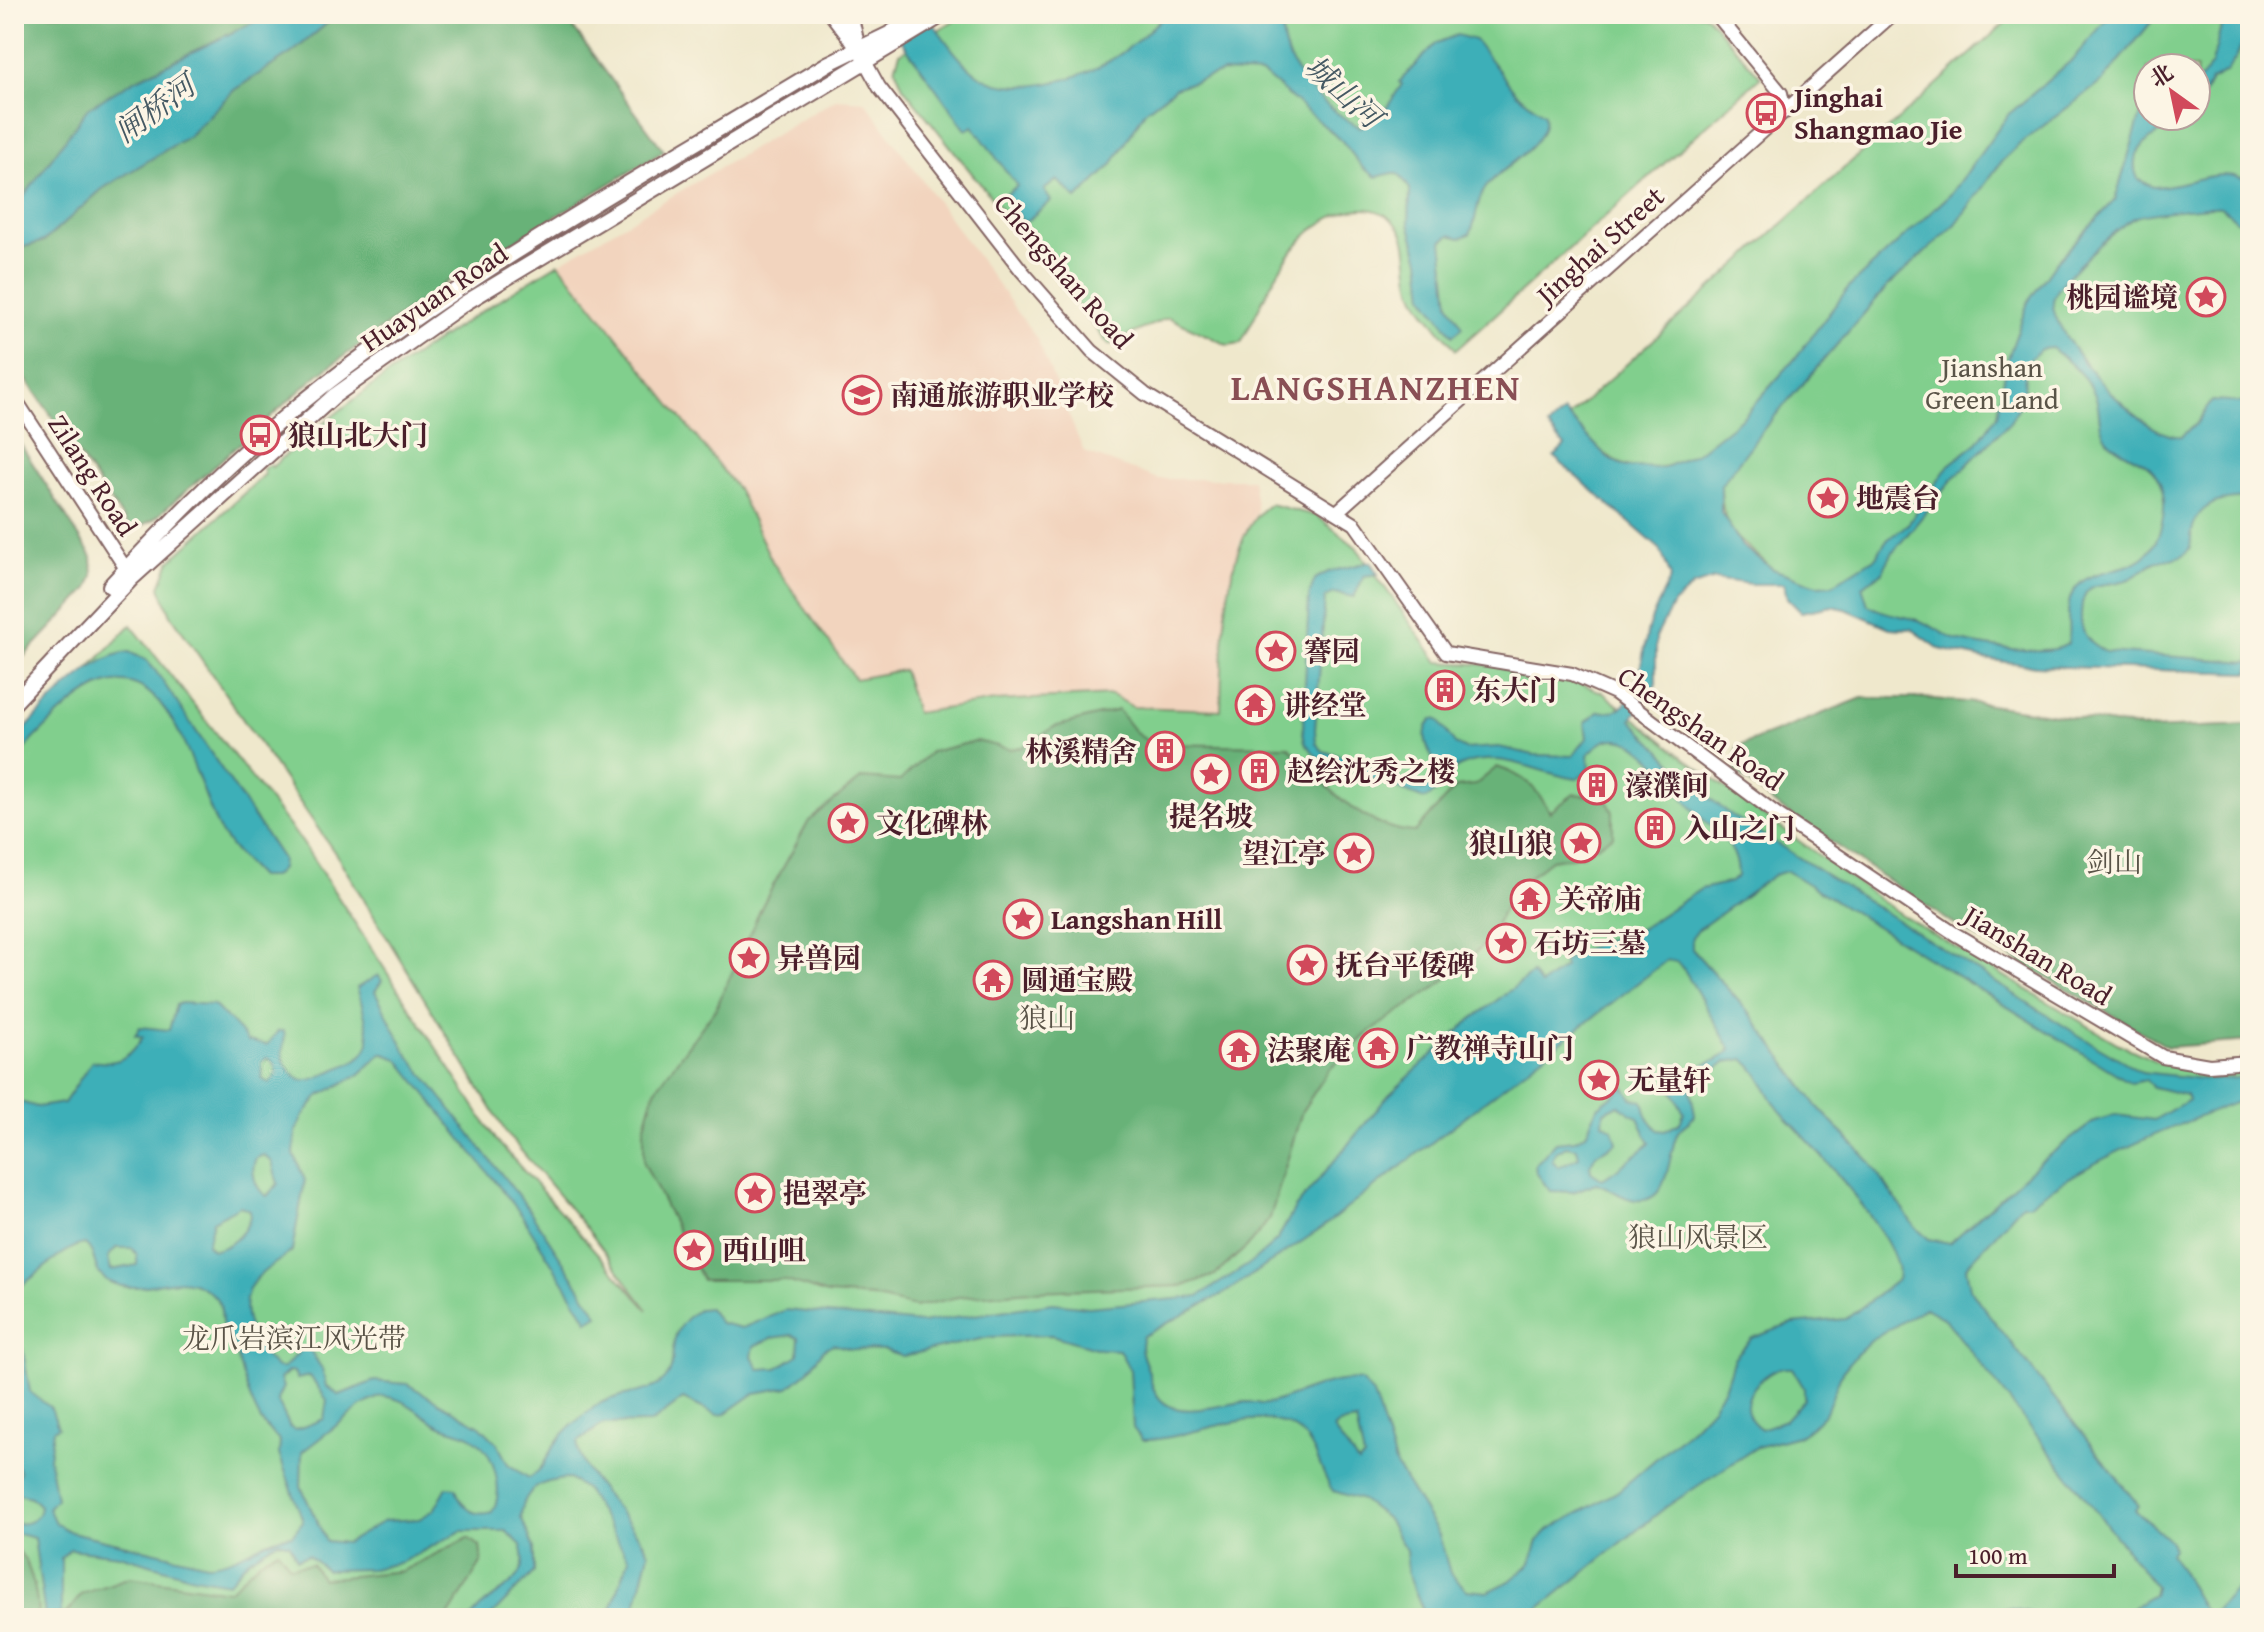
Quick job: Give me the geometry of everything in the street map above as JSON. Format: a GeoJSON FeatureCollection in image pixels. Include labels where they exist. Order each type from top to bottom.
{"type":"FeatureCollection","features":[{"type":"Feature","properties":{"kind":"main road","name":"Chengshan Road"},"geometry":{"type":"LineString","coordinates":[[832,14],[858,48]]}},
{"type":"Feature","properties":{"kind":"main road","name":"Chengshan Road"},"geometry":{"type":"LineString","coordinates":[[850,14],[858,48]]}},
{"type":"Feature","properties":{"kind":"main road","name":"Huayuan Road"},"geometry":{"type":"LineString","coordinates":[[14,693],[129,574],[304,420],[465,303],[866,63],[892,39],[933,16]]}},
{"type":"Feature","properties":{"kind":"main road","name":"Huayuan Road"},"geometry":{"type":"LineString","coordinates":[[14,703],[129,574],[161,530],[279,421],[445,299],[858,48],[892,39]]}},
{"type":"Feature","properties":{"kind":"street"},"geometry":{"type":"LineString","coordinates":[[1716,14],[1781,93],[1785,112]]}},
{"type":"Feature","properties":{"kind":"street","name":"Jinghai Street"},"geometry":{"type":"LineString","coordinates":[[1338,511],[1893,14]]}},
{"type":"Feature","properties":{"kind":"street","name":"Chengshan Road"},"geometry":{"type":"LineString","coordinates":[[858,48],[879,87],[1022,271],[1092,351],[1145,394],[1355,524],[1446,653],[1572,674],[1615,693],[1778,815],[1819,840]]}},
{"type":"Feature","properties":{"kind":"street","name":"Zilang Road"},"geometry":{"type":"LineString","coordinates":[[14,397],[129,574]]}},
{"type":"Feature","properties":{"kind":"street","name":"Jianshan Road"},"geometry":{"type":"LineString","coordinates":[[1819,840],[1955,934],[2163,1057],[2209,1065],[2250,1062]]}},
{"type":"Feature","properties":{"kind":"shaded area","name":"南通旅游职业学校"},"geometry":{"type":"Polygon","coordinates":[[[836,99],[865,101],[1037,339],[1084,452],[1158,479],[1252,479],[1257,512],[1239,543],[1222,648],[1221,710],[1133,707],[1112,695],[995,701],[915,713],[855,679],[773,563],[738,490],[559,263],[836,99]]]}},
{"type":"Feature","properties":{"kind":"green space"},"geometry":{"type":"Polygon","coordinates":[[[14,14],[270,14],[135,80],[14,210],[14,14]]]}},
{"type":"Feature","properties":{"kind":"green space"},"geometry":{"type":"Polygon","coordinates":[[[338,14],[563,14],[664,151],[450,280],[319,374],[153,520],[139,527],[129,527],[14,362],[14,250],[44,241],[102,189],[190,135],[234,90],[293,52],[338,14]]]}},
{"type":"Feature","properties":{"kind":"green space"},"geometry":{"type":"Polygon","coordinates":[[[965,14],[1705,14],[1761,77],[1456,350],[1413,291],[1407,249],[1398,226],[1374,210],[1361,209],[1334,216],[1299,243],[1274,278],[1241,343],[1227,345],[1168,317],[1109,345],[903,87],[895,68],[900,53],[965,14]]]}},
{"type":"Feature","properties":{"kind":"green space","name":"Jianshan Green Land"},"geometry":{"type":"Polygon","coordinates":[[[2015,14],[2250,14],[2250,673],[2037,666],[1985,659],[1940,649],[1912,629],[1890,628],[1846,609],[1832,606],[1801,612],[1774,571],[1730,527],[1722,503],[1721,485],[1680,462],[1644,469],[1630,467],[1616,462],[1568,417],[2015,14]]]}},
{"type":"Feature","properties":{"kind":"green space","name":"狼山风景区"},"geometry":{"type":"Polygon","coordinates":[[[559,263],[738,490],[773,563],[855,679],[903,670],[916,713],[995,701],[1112,695],[1133,707],[1221,710],[1224,629],[1233,569],[1242,542],[1254,520],[1270,504],[1317,516],[1356,547],[1438,662],[1493,665],[1572,680],[1602,692],[1687,760],[1900,914],[2117,1043],[2158,1062],[2191,1070],[2250,1067],[2250,1618],[14,1618],[14,746],[131,625],[302,842],[497,1141],[648,1310],[588,1230],[507,1134],[339,859],[171,615],[160,587],[170,561],[265,474],[263,469],[272,467],[338,412],[410,359],[559,263]]]}},
{"type":"Feature","properties":{"kind":"green space"},"geometry":{"type":"Polygon","coordinates":[[[14,434],[92,557],[93,576],[88,589],[14,667],[14,434]]]}},
{"type":"Feature","properties":{"kind":"green space","name":"剑山"},"geometry":{"type":"Polygon","coordinates":[[[1862,698],[1923,698],[1977,703],[2147,729],[2250,725],[2250,1041],[2168,1047],[1955,925],[1777,806],[1735,771],[1737,747],[1862,698]]]}},
{"type":"Feature","properties":{"kind":"green space","name":"狼山"},"geometry":{"type":"Polygon","coordinates":[[[1118,710],[1136,733],[1152,744],[1288,746],[1344,802],[1395,829],[1415,832],[1456,787],[1475,785],[1497,767],[1529,784],[1550,812],[1574,794],[1605,797],[1613,812],[1613,836],[1582,855],[1551,860],[1514,889],[1487,942],[1439,985],[1369,1032],[1329,1070],[1302,1111],[1270,1218],[1251,1243],[1215,1275],[1183,1286],[1032,1291],[958,1297],[915,1307],[872,1297],[827,1294],[784,1280],[702,1280],[644,1163],[644,1129],[655,1090],[716,1008],[763,904],[809,821],[862,778],[900,781],[930,752],[977,741],[1010,749],[1022,747],[1054,727],[1118,710]]]}},
{"type":"Feature","properties":{"kind":"green space"},"geometry":{"type":"Polygon","coordinates":[[[468,1538],[480,1546],[482,1562],[447,1618],[62,1618],[82,1594],[130,1577],[229,1591],[258,1562],[278,1550],[290,1566],[312,1564],[322,1579],[402,1571],[468,1538]]]}},
{"type":"Feature","properties":{"kind":"green space"},"geometry":{"type":"Polygon","coordinates":[[[14,1546],[29,1569],[38,1615],[58,1618],[14,1618],[14,1546]]]}},
{"type":"Feature","properties":{"kind":"water","name":"闸桥河"},"geometry":{"type":"Polygon","coordinates":[[[270,14],[338,14],[293,52],[234,90],[190,135],[102,189],[44,241],[14,250],[14,210],[88,108],[135,80],[270,14]]]}},
{"type":"Feature","properties":{"kind":"water"},"geometry":{"type":"Polygon","coordinates":[[[882,14],[927,14],[957,55],[979,75],[994,82],[1029,86],[1066,79],[1100,66],[1142,37],[1166,14],[1284,14],[1282,31],[1285,48],[1303,80],[1330,108],[1360,127],[1369,123],[1382,107],[1386,109],[1402,84],[1399,82],[1436,43],[1457,35],[1475,40],[1516,93],[1544,114],[1544,125],[1533,145],[1487,186],[1480,198],[1470,234],[1460,238],[1450,235],[1442,241],[1449,303],[1463,327],[1453,335],[1424,296],[1420,260],[1409,223],[1410,189],[1400,175],[1393,173],[1376,177],[1363,168],[1342,141],[1263,74],[1223,72],[1175,88],[1145,111],[1112,165],[1077,199],[1057,180],[1044,190],[1051,201],[1024,223],[1004,196],[1017,186],[973,126],[966,130],[882,14]]]}},
{"type":"Feature","properties":{"kind":"water"},"geometry":{"type":"Polygon","coordinates":[[[2111,14],[2158,14],[2104,80],[2022,142],[2002,161],[1956,224],[1887,287],[1767,425],[1721,485],[1721,512],[1742,546],[1773,569],[1817,585],[1833,584],[1876,557],[1886,541],[1908,524],[1949,465],[1977,443],[1997,415],[2008,358],[2028,302],[2057,261],[2115,200],[2136,132],[2160,132],[2141,148],[2136,157],[2138,179],[2153,187],[2226,175],[2250,181],[2250,231],[2221,207],[2136,217],[2088,256],[2064,283],[2053,302],[2056,318],[2083,361],[2103,384],[2124,405],[2165,433],[2181,436],[2196,424],[2212,401],[2250,403],[2250,498],[2222,501],[2200,513],[2191,533],[2190,547],[2182,556],[2155,562],[2129,579],[2094,586],[2084,596],[2081,620],[2089,640],[2106,652],[2250,662],[2250,673],[2037,666],[1985,659],[1940,649],[1912,629],[1890,628],[1846,609],[1832,606],[1801,612],[1787,598],[1784,584],[1714,579],[1693,586],[1673,604],[1656,637],[1656,684],[1631,720],[1695,786],[1727,812],[2080,1036],[2142,1072],[2211,1080],[2250,1077],[2250,1097],[2136,1143],[2081,1171],[2029,1204],[2022,1204],[1966,1267],[1970,1288],[1980,1303],[2139,1506],[2135,1510],[2169,1540],[2173,1548],[2170,1553],[2208,1618],[2099,1618],[2123,1613],[2153,1595],[2155,1586],[1946,1320],[1925,1308],[1872,1340],[1856,1355],[1842,1372],[1826,1412],[1811,1427],[1798,1436],[1757,1447],[1666,1507],[1527,1618],[1426,1618],[1408,1574],[1406,1550],[1386,1518],[1362,1500],[1333,1491],[1312,1447],[1292,1427],[1273,1421],[1251,1420],[1161,1439],[1142,1440],[1133,1428],[1130,1370],[1119,1350],[1099,1349],[1051,1335],[990,1337],[903,1356],[885,1350],[851,1349],[833,1344],[824,1349],[808,1371],[789,1387],[755,1393],[725,1414],[717,1415],[683,1399],[651,1423],[603,1424],[578,1442],[579,1454],[595,1482],[649,1553],[633,1618],[608,1618],[629,1559],[586,1490],[569,1479],[551,1481],[530,1492],[521,1517],[534,1548],[534,1572],[489,1618],[471,1618],[516,1579],[524,1559],[521,1545],[506,1531],[461,1531],[402,1562],[372,1569],[326,1570],[308,1555],[297,1559],[290,1544],[278,1541],[249,1559],[228,1583],[194,1577],[119,1555],[70,1549],[61,1558],[61,1614],[45,1616],[34,1538],[14,1533],[14,1523],[32,1521],[40,1506],[31,1497],[14,1493],[14,1482],[20,1472],[14,1461],[14,1336],[23,1350],[30,1392],[51,1408],[58,1427],[53,1430],[49,1458],[56,1499],[48,1508],[55,1523],[71,1532],[207,1564],[219,1563],[292,1535],[303,1521],[279,1454],[280,1442],[256,1411],[235,1348],[224,1330],[220,1304],[214,1296],[201,1286],[188,1282],[137,1287],[110,1282],[100,1274],[85,1244],[68,1250],[14,1290],[14,1100],[37,1107],[64,1103],[92,1061],[116,1061],[128,1055],[143,1037],[135,1035],[140,1027],[169,1030],[176,1005],[181,1003],[214,1005],[247,1041],[267,1045],[278,1031],[284,1031],[284,1061],[295,1076],[307,1080],[351,1063],[364,1053],[369,1038],[357,988],[378,975],[382,981],[375,991],[406,1052],[528,1208],[598,1315],[588,1321],[521,1214],[398,1059],[382,1053],[360,1074],[319,1096],[303,1116],[296,1131],[294,1154],[305,1180],[292,1251],[261,1274],[249,1289],[246,1313],[249,1326],[261,1350],[277,1368],[284,1368],[302,1349],[310,1350],[322,1369],[326,1386],[339,1395],[374,1381],[407,1384],[480,1426],[497,1443],[508,1464],[529,1478],[539,1471],[562,1436],[594,1407],[660,1384],[670,1371],[675,1337],[680,1327],[699,1309],[709,1308],[720,1323],[742,1328],[786,1310],[921,1323],[1053,1303],[1089,1307],[1197,1297],[1251,1263],[1277,1240],[1295,1208],[1389,1095],[1472,1019],[1532,974],[1540,985],[1565,967],[1563,962],[1595,944],[1640,929],[1701,889],[1731,882],[1738,876],[1734,854],[1723,838],[1691,807],[1646,753],[1631,743],[1617,739],[1602,742],[1588,755],[1590,767],[1577,779],[1504,761],[1475,761],[1454,769],[1434,793],[1424,799],[1316,756],[1305,742],[1303,732],[1309,595],[1315,579],[1328,572],[1370,562],[1378,574],[1364,576],[1354,597],[1334,593],[1325,598],[1315,730],[1316,743],[1323,751],[1349,758],[1423,790],[1433,783],[1439,771],[1426,738],[1432,719],[1438,720],[1455,744],[1465,749],[1499,747],[1534,755],[1573,756],[1587,738],[1585,723],[1599,711],[1612,711],[1623,706],[1630,696],[1640,669],[1650,623],[1671,577],[1660,549],[1554,457],[1565,446],[1548,427],[1564,412],[1609,459],[1627,467],[1663,468],[1697,453],[1743,417],[1793,361],[1849,287],[1952,193],[2009,114],[2073,59],[2111,14]],[[2052,348],[2041,349],[2029,360],[2025,371],[2024,398],[2010,422],[1953,479],[1893,552],[1881,574],[1862,586],[1868,605],[1920,621],[1964,642],[2048,650],[2068,643],[2070,600],[2081,582],[2093,575],[2133,563],[2145,556],[2155,543],[2164,504],[2156,475],[2146,464],[2107,439],[2093,391],[2083,377],[2052,348]],[[1787,871],[1774,875],[1699,929],[1692,938],[1692,949],[1751,1015],[1818,1107],[1869,1161],[1915,1227],[1929,1239],[1950,1243],[2040,1162],[2095,1121],[2115,1115],[2154,1120],[2188,1100],[2186,1095],[2153,1087],[2146,1080],[2131,1083],[1787,871]],[[1667,960],[1319,1230],[1228,1291],[1143,1336],[1142,1352],[1156,1393],[1165,1403],[1190,1410],[1234,1403],[1266,1404],[1325,1384],[1361,1381],[1373,1394],[1396,1466],[1439,1535],[1450,1573],[1467,1590],[1488,1592],[1510,1581],[1531,1563],[1538,1541],[1548,1530],[1617,1492],[1693,1427],[1712,1407],[1725,1386],[1734,1358],[1752,1338],[1792,1324],[1846,1319],[1896,1281],[1897,1266],[1874,1221],[1833,1169],[1778,1108],[1757,1073],[1744,1059],[1726,1062],[1690,1087],[1695,1115],[1678,1132],[1666,1175],[1656,1194],[1648,1199],[1636,1200],[1596,1183],[1573,1192],[1550,1191],[1536,1172],[1535,1165],[1556,1142],[1575,1140],[1586,1134],[1597,1108],[1624,1087],[1632,1098],[1643,1101],[1647,1116],[1658,1130],[1665,1131],[1680,1123],[1684,1113],[1668,1082],[1731,1050],[1685,971],[1677,962],[1667,960]],[[268,1058],[262,1061],[262,1079],[269,1083],[277,1073],[274,1063],[268,1058]],[[1618,1105],[1604,1112],[1603,1123],[1613,1129],[1617,1143],[1596,1154],[1590,1165],[1591,1172],[1602,1179],[1650,1143],[1638,1118],[1618,1105]],[[1566,1146],[1556,1152],[1552,1160],[1558,1167],[1579,1157],[1577,1148],[1566,1146]],[[264,1155],[256,1158],[255,1179],[267,1196],[278,1184],[272,1162],[264,1155]],[[240,1206],[213,1221],[207,1245],[213,1250],[220,1249],[239,1236],[250,1217],[250,1210],[240,1206]],[[116,1248],[108,1257],[111,1270],[137,1265],[137,1255],[132,1248],[116,1248]],[[792,1335],[772,1338],[754,1346],[752,1356],[759,1369],[777,1368],[798,1355],[799,1338],[792,1335]],[[1780,1368],[1762,1379],[1747,1403],[1752,1421],[1761,1429],[1785,1420],[1804,1399],[1804,1388],[1792,1368],[1780,1368]],[[289,1371],[280,1379],[283,1387],[277,1400],[290,1427],[295,1430],[324,1419],[327,1400],[310,1376],[297,1379],[294,1372],[289,1371]],[[381,1396],[363,1405],[302,1452],[301,1487],[326,1541],[346,1543],[384,1521],[419,1519],[434,1510],[447,1487],[456,1488],[464,1505],[473,1512],[492,1512],[496,1503],[495,1472],[480,1444],[390,1397],[381,1396]],[[1356,1421],[1339,1424],[1333,1429],[1358,1463],[1364,1458],[1356,1421]]]}},
{"type":"Feature","properties":{"kind":"water"},"geometry":{"type":"Polygon","coordinates":[[[2224,14],[2245,14],[2243,41],[2237,56],[2226,72],[2212,79],[2212,64],[2224,14]]]}},
{"type":"Feature","properties":{"kind":"water"},"geometry":{"type":"Polygon","coordinates":[[[129,652],[146,660],[155,670],[282,859],[281,869],[273,877],[259,877],[223,836],[178,731],[163,707],[145,689],[123,682],[98,687],[64,710],[14,759],[14,741],[67,687],[98,664],[129,652]]]}},
{"type":"Feature","properties":{"kind":"water"},"geometry":{"type":"Polygon","coordinates":[[[2250,1581],[2250,1607],[2236,1618],[2208,1618],[2233,1592],[2250,1581]]]}},
{"type":"Feature","properties":{"kind":"water"},"geometry":{"type":"Polygon","coordinates":[[[2011,1608],[2053,1618],[1941,1618],[1965,1610],[2011,1608]]]}},
{"type":"Feature","properties":{"kind":"place","name":"Jinghai Shangmao Jie"},"geometry":{"type":"Point","coordinates":[1766,113]}},
{"type":"Feature","properties":{"kind":"place","name":"桃园谧境"},"geometry":{"type":"Point","coordinates":[2206,297]}},
{"type":"Feature","properties":{"kind":"place","name":"南通旅游职业学校"},"geometry":{"type":"Point","coordinates":[862,395]}},
{"type":"Feature","properties":{"kind":"place","name":"狼山北大门"},"geometry":{"type":"Point","coordinates":[260,435]}},
{"type":"Feature","properties":{"kind":"place","name":"地震台"},"geometry":{"type":"Point","coordinates":[1828,498]}},
{"type":"Feature","properties":{"kind":"place","name":"謇园"},"geometry":{"type":"Point","coordinates":[1276,651]}},
{"type":"Feature","properties":{"kind":"place","name":"东大门"},"geometry":{"type":"Point","coordinates":[1445,690]}},
{"type":"Feature","properties":{"kind":"place","name":"讲经堂"},"geometry":{"type":"Point","coordinates":[1255,705]}},
{"type":"Feature","properties":{"kind":"place","name":"林溪精舍"},"geometry":{"type":"Point","coordinates":[1165,751]}},
{"type":"Feature","properties":{"kind":"place","name":"赵绘沈秀之楼"},"geometry":{"type":"Point","coordinates":[1259,771]}},
{"type":"Feature","properties":{"kind":"place","name":"提名坡"},"geometry":{"type":"Point","coordinates":[1211,774]}},
{"type":"Feature","properties":{"kind":"place","name":"濠濮间"},"geometry":{"type":"Point","coordinates":[1597,785]}},
{"type":"Feature","properties":{"kind":"place","name":"文化碑林"},"geometry":{"type":"Point","coordinates":[848,823]}},
{"type":"Feature","properties":{"kind":"place","name":"入山之门"},"geometry":{"type":"Point","coordinates":[1655,828]}},
{"type":"Feature","properties":{"kind":"place","name":"狼山狼"},"geometry":{"type":"Point","coordinates":[1581,843]}},
{"type":"Feature","properties":{"kind":"place","name":"望江亭"},"geometry":{"type":"Point","coordinates":[1354,853]}},
{"type":"Feature","properties":{"kind":"place","name":"关帝庙"},"geometry":{"type":"Point","coordinates":[1530,899]}},
{"type":"Feature","properties":{"kind":"place","name":"Langshan Hill"},"geometry":{"type":"Point","coordinates":[1023,919]}},
{"type":"Feature","properties":{"kind":"place","name":"石坊三墓"},"geometry":{"type":"Point","coordinates":[1506,943]}},
{"type":"Feature","properties":{"kind":"place","name":"异兽园"},"geometry":{"type":"Point","coordinates":[749,958]}},
{"type":"Feature","properties":{"kind":"place","name":"抚台平倭碑"},"geometry":{"type":"Point","coordinates":[1307,965]}},
{"type":"Feature","properties":{"kind":"place","name":"圆通宝殿"},"geometry":{"type":"Point","coordinates":[993,980]}},
{"type":"Feature","properties":{"kind":"place","name":"广教禅寺山门"},"geometry":{"type":"Point","coordinates":[1378,1048]}},
{"type":"Feature","properties":{"kind":"place","name":"法聚庵"},"geometry":{"type":"Point","coordinates":[1239,1050]}},
{"type":"Feature","properties":{"kind":"place","name":"无量轩"},"geometry":{"type":"Point","coordinates":[1599,1080]}},
{"type":"Feature","properties":{"kind":"place","name":"挹翠亭"},"geometry":{"type":"Point","coordinates":[755,1193]}},
{"type":"Feature","properties":{"kind":"place","name":"西山咀"},"geometry":{"type":"Point","coordinates":[694,1250]}},
{"type":"Feature","properties":{"kind":"district","name":"LANGSHANZHEN"},"geometry":{"type":"Point","coordinates":[1376,387]}},
{"type":"Feature","properties":{"kind":"water label","name":"城山河"},"geometry":{"type":"Point","coordinates":[1343,92]}},
{"type":"Feature","properties":{"kind":"park label","name":"龙爪岩滨江风光带"},"geometry":{"type":"Point","coordinates":[294,1338]}}]}
